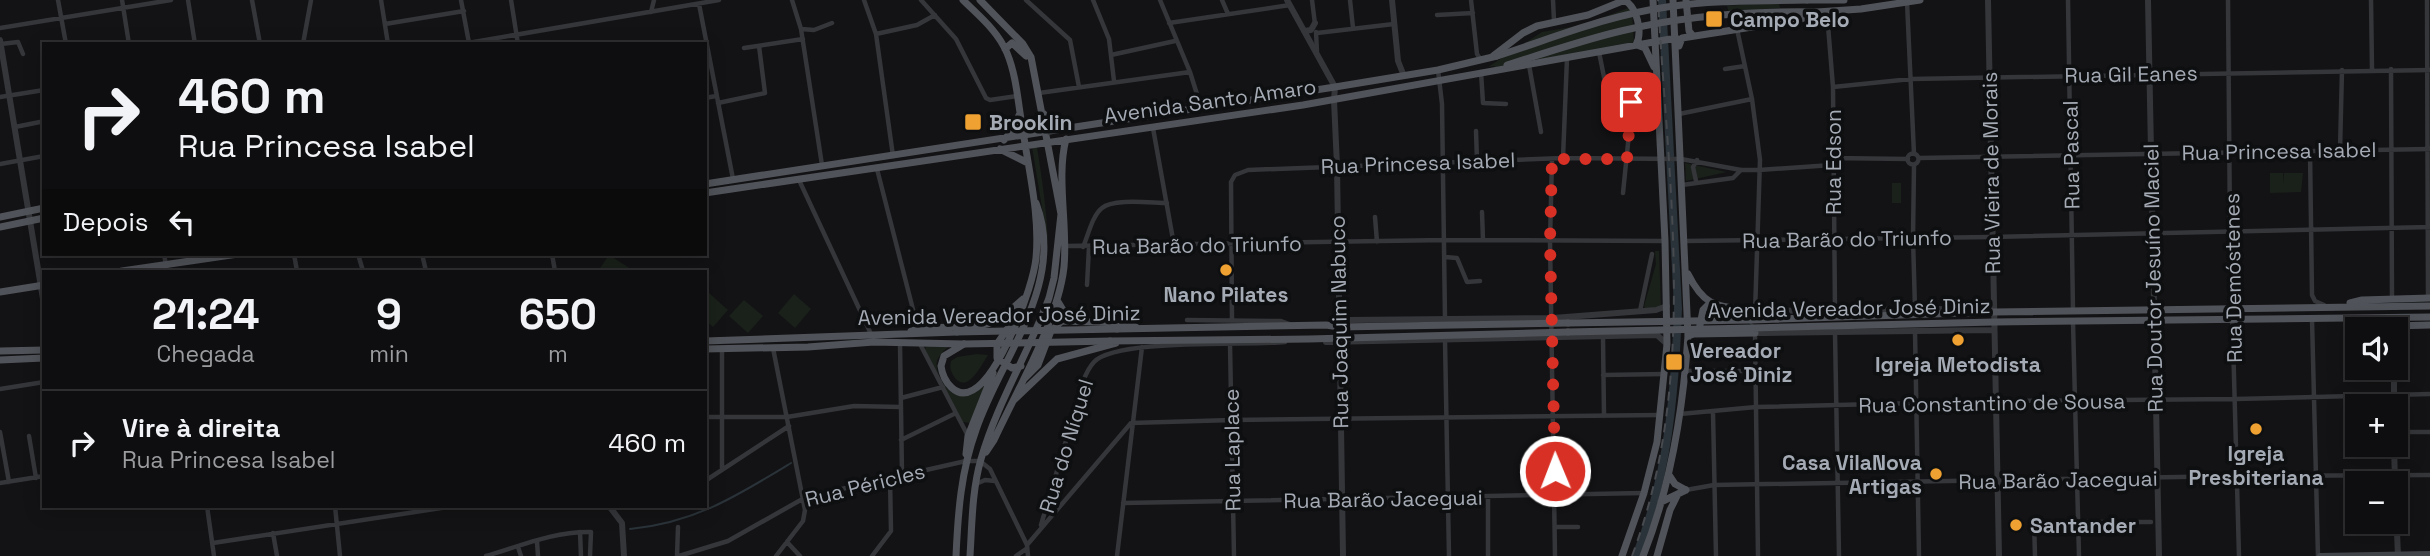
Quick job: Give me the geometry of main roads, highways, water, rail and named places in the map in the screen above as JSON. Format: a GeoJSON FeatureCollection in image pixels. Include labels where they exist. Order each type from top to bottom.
{"type":"FeatureCollection","features":[{"type":"Feature","properties":{"kind":"main road"},"geometry":{"type":"LineString","coordinates":[[956,556],[959,502],[968,436],[1032,281],[1036,257],[1033,196],[1014,77],[1005,49],[992,29],[963,0]]}},
{"type":"Feature","properties":{"kind":"main road"},"geometry":{"type":"LineString","coordinates":[[980,0],[1023,44],[1032,65],[1065,244]]}},
{"type":"Feature","properties":{"kind":"main road"},"geometry":{"type":"LineString","coordinates":[[1625,0],[1635,10],[1639,38],[1636,45],[1646,50],[1656,71]]}},
{"type":"Feature","properties":{"kind":"main road","name":"Avenida Santo Amaro"},"geometry":{"type":"LineString","coordinates":[[707,184],[1004,140],[1438,70],[1477,58],[1494,56],[1530,29],[1588,15],[1625,0]]}},
{"type":"Feature","properties":{"kind":"main road"},"geometry":{"type":"LineString","coordinates":[[1653,0],[1665,40],[1677,57]]}},
{"type":"Feature","properties":{"kind":"main road"},"geometry":{"type":"LineString","coordinates":[[1622,556],[1652,464],[1665,373],[1667,306],[1656,71],[1673,0]]}},
{"type":"Feature","properties":{"kind":"main road"},"geometry":{"type":"LineString","coordinates":[[1686,0],[1689,31],[1693,36]]}},
{"type":"Feature","properties":{"kind":"main road"},"geometry":{"type":"LineString","coordinates":[[1494,56],[1595,24],[1667,7],[1708,3],[1843,0]]}},
{"type":"Feature","properties":{"kind":"main road"},"geometry":{"type":"LineString","coordinates":[[1498,68],[1599,36],[1640,27],[1693,19],[1821,12],[1920,0]]}},
{"type":"Feature","properties":{"kind":"main road"},"geometry":{"type":"LineString","coordinates":[[1643,556],[1648,552],[1669,475],[1686,371],[1687,271],[1677,57],[1681,39],[1815,16],[1821,12]]}},
{"type":"Feature","properties":{"kind":"main road","name":"Avenida Santo Amaro"},"geometry":{"type":"LineString","coordinates":[[707,193],[1334,100],[1498,68],[1505,70],[1665,40]]}},
{"type":"Feature","properties":{"kind":"main road"},"geometry":{"type":"LineString","coordinates":[[1005,49],[1010,43],[1015,45],[1032,65]]}},
{"type":"Feature","properties":{"kind":"main road"},"geometry":{"type":"LineString","coordinates":[[1041,109],[1049,122],[1073,128]]}},
{"type":"Feature","properties":{"kind":"main road"},"geometry":{"type":"LineString","coordinates":[[1004,140],[1015,127],[1020,111]]}},
{"type":"Feature","properties":{"kind":"main road"},"geometry":{"type":"LineString","coordinates":[[980,461],[994,440],[1057,300],[1064,266],[1063,174],[1066,139]]}},
{"type":"Feature","properties":{"kind":"main road"},"geometry":{"type":"LineString","coordinates":[[999,149],[1028,163]]}},
{"type":"Feature","properties":{"kind":"main road"},"geometry":{"type":"LineString","coordinates":[[1058,198],[1063,174]]}},
{"type":"Feature","properties":{"kind":"main road"},"geometry":{"type":"LineString","coordinates":[[966,461],[981,415],[1007,366],[1031,307],[1044,260],[1042,224],[1033,196]]}},
{"type":"Feature","properties":{"kind":"main road"},"geometry":{"type":"LineString","coordinates":[[0,216],[42,208]]}},
{"type":"Feature","properties":{"kind":"main road"},"geometry":{"type":"LineString","coordinates":[[970,556],[975,484],[980,461],[988,435],[1043,315],[1055,278],[1061,214]]}},
{"type":"Feature","properties":{"kind":"main road"},"geometry":{"type":"LineString","coordinates":[[0,227],[42,218]]}},
{"type":"Feature","properties":{"kind":"main road"},"geometry":{"type":"LineString","coordinates":[[137,270],[167,268],[228,256]]}},
{"type":"Feature","properties":{"kind":"main road"},"geometry":{"type":"LineString","coordinates":[[1687,271],[1697,291],[1710,303],[1754,323]]}},
{"type":"Feature","properties":{"kind":"main road"},"geometry":{"type":"LineString","coordinates":[[0,292],[42,285]]}},
{"type":"Feature","properties":{"kind":"main road"},"geometry":{"type":"LineString","coordinates":[[899,335],[918,329],[990,323],[1002,317],[1026,296]]}},
{"type":"Feature","properties":{"kind":"main road"},"geometry":{"type":"LineString","coordinates":[[1057,300],[1064,312],[1075,320]]}},
{"type":"Feature","properties":{"kind":"main road"},"geometry":{"type":"LineString","coordinates":[[2332,307],[2362,300],[2429,301]]}},
{"type":"Feature","properties":{"kind":"main road","name":"Avenida Vereador José Diniz"},"geometry":{"type":"LineString","coordinates":[[707,349],[874,342],[960,344],[1340,339],[1567,327],[1754,323],[1994,312],[2380,306],[2429,301]]}},
{"type":"Feature","properties":{"kind":"main road"},"geometry":{"type":"LineString","coordinates":[[1702,333],[1699,330],[1701,316],[1710,303]]}},
{"type":"Feature","properties":{"kind":"main road","name":"Avenida Vereador José Diniz"},"geometry":{"type":"LineString","coordinates":[[1754,323],[1994,326],[2073,322],[2430,317]]}},
{"type":"Feature","properties":{"kind":"main road"},"geometry":{"type":"LineString","coordinates":[[999,380],[1011,383],[1021,380],[1038,365],[1053,327],[1062,321],[1124,323],[1140,328]]}},
{"type":"Feature","properties":{"kind":"main road"},"geometry":{"type":"LineString","coordinates":[[1688,336],[1754,323]]}},
{"type":"Feature","properties":{"kind":"main road","name":"Avenida Vereador José Diniz"},"geometry":{"type":"LineString","coordinates":[[707,341],[872,334],[1293,325],[1553,328]]}},
{"type":"Feature","properties":{"kind":"main road"},"geometry":{"type":"LineString","coordinates":[[2408,326],[2430,325]]}},
{"type":"Feature","properties":{"kind":"main road"},"geometry":{"type":"LineString","coordinates":[[1009,406],[1058,359],[1122,341]]}},
{"type":"Feature","properties":{"kind":"main road"},"geometry":{"type":"LineString","coordinates":[[960,344],[944,356],[940,366],[949,386],[960,393],[975,389],[997,363]]}},
{"type":"Feature","properties":{"kind":"main road"},"geometry":{"type":"LineString","coordinates":[[0,351],[42,350]]}},
{"type":"Feature","properties":{"kind":"main road"},"geometry":{"type":"LineString","coordinates":[[0,360],[42,358]]}},
{"type":"Feature","properties":{"kind":"main road"},"geometry":{"type":"LineString","coordinates":[[997,363],[1017,368],[1031,359]]}},
{"type":"Feature","properties":{"kind":"main road"},"geometry":{"type":"LineString","coordinates":[[1661,502],[1686,489],[1675,484],[1669,475]]}},
{"type":"Feature","properties":{"kind":"main road"},"geometry":{"type":"LineString","coordinates":[[1657,556],[1670,510],[1678,494]]}},
{"type":"Feature","properties":{"kind":"main road"},"geometry":{"type":"LineString","coordinates":[[2319,556],[2430,554]]}},
{"type":"Feature","properties":{"kind":"waterway"},"geometry":{"type":"LineString","coordinates":[[1636,556],[1656,496],[1663,465],[1677,340],[1678,308],[1662,0]]}},
{"type":"Feature","properties":{"kind":"waterway"},"geometry":{"type":"LineString","coordinates":[[630,529],[675,521],[695,514],[733,497],[791,463]]}},
{"type":"Feature","properties":{"kind":"railway"},"geometry":{"type":"LineString","coordinates":[[1632,556],[1653,489],[1666,420],[1672,351],[1672,211],[1658,0]]}},
{"type":"Feature","properties":{"kind":"place","name":"Campo Belo"},"geometry":{"type":"Point","coordinates":[1714,19]}},
{"type":"Feature","properties":{"kind":"place","name":"Brooklin"},"geometry":{"type":"Point","coordinates":[973,122]}},
{"type":"Feature","properties":{"kind":"place","name":"Nano Pilates"},"geometry":{"type":"Point","coordinates":[1226,270]}},
{"type":"Feature","properties":{"kind":"place","name":"Igreja Metodista"},"geometry":{"type":"Point","coordinates":[1958,340]}},
{"type":"Feature","properties":{"kind":"place","name":"Vereador José Diniz"},"geometry":{"type":"Point","coordinates":[1674,362]}},
{"type":"Feature","properties":{"kind":"place","name":"Igreja Presbiteriana"},"geometry":{"type":"Point","coordinates":[2256,429]}},
{"type":"Feature","properties":{"kind":"place","name":"Casa VilaNova Artigas"},"geometry":{"type":"Point","coordinates":[1936,474]}},
{"type":"Feature","properties":{"kind":"place","name":"Santander"},"geometry":{"type":"Point","coordinates":[2016,525]}}]}
